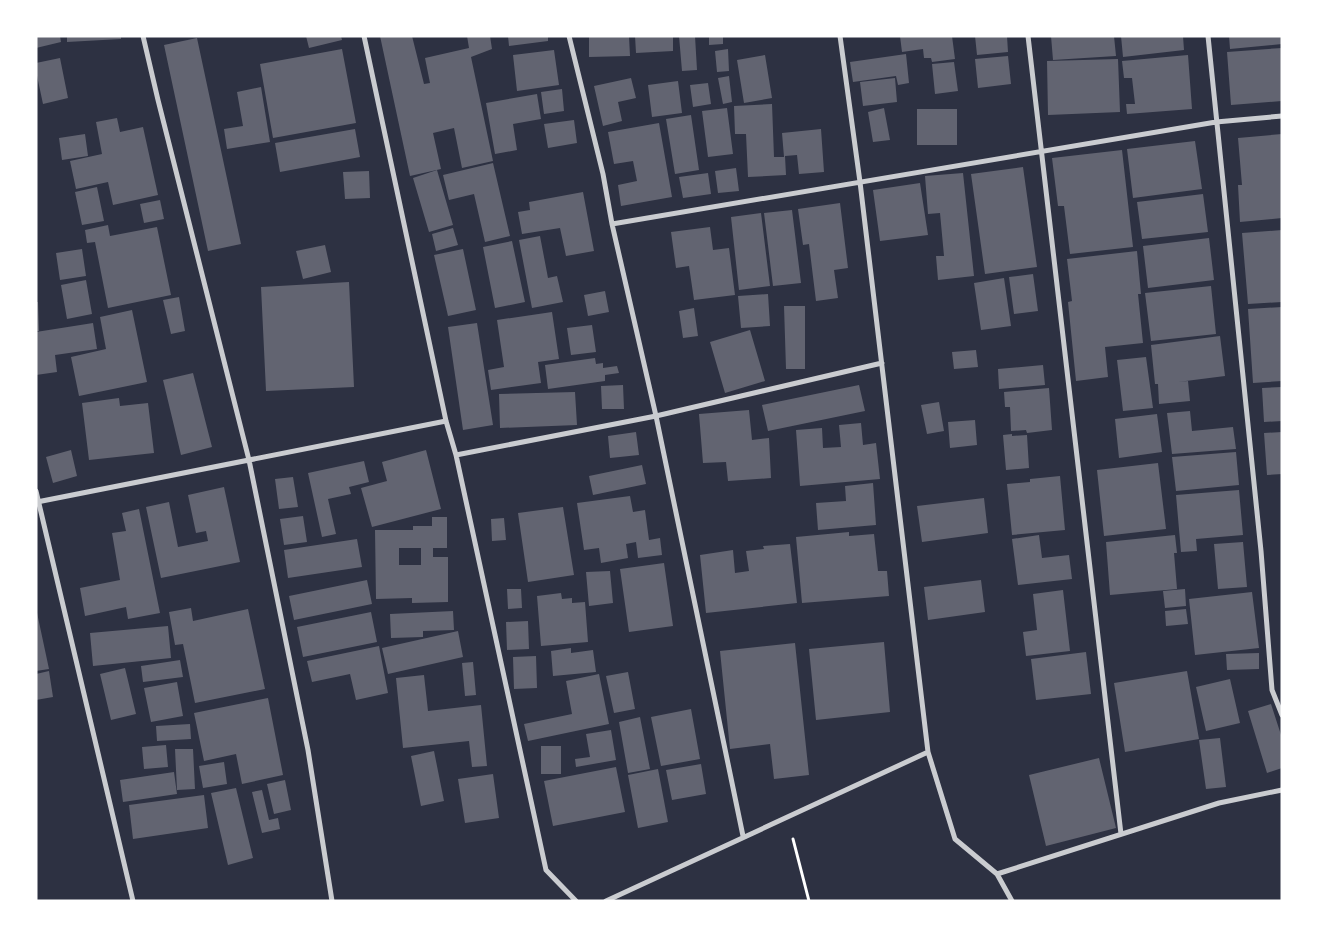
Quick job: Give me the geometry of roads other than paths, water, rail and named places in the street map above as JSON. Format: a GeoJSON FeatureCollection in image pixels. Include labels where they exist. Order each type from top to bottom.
{"type":"FeatureCollection","features":[{"type":"Feature","properties":{"kind":"street"},"geometry":{"type":"LineString","coordinates":[[143,36],[249,460],[308,750],[332,901]]}},
{"type":"Feature","properties":{"kind":"street"},"geometry":{"type":"LineString","coordinates":[[364,36],[446,421],[456,455],[546,870],[576,901]]}},
{"type":"Feature","properties":{"kind":"street"},"geometry":{"type":"LineString","coordinates":[[569,36],[603,174],[612,224],[656,416],[743,836]]}},
{"type":"Feature","properties":{"kind":"street"},"geometry":{"type":"LineString","coordinates":[[840,36],[860,182],[928,752],[955,839],[997,874],[1012,901]]}},
{"type":"Feature","properties":{"kind":"street"},"geometry":{"type":"LineString","coordinates":[[1028,36],[1121,834]]}},
{"type":"Feature","properties":{"kind":"street"},"geometry":{"type":"LineString","coordinates":[[1208,36],[1261,551],[1272,690],[1282,715]]}},
{"type":"Feature","properties":{"kind":"street"},"geometry":{"type":"LineString","coordinates":[[612,224],[1042,150],[1216,122],[1282,116]]}},
{"type":"Feature","properties":{"kind":"street"},"geometry":{"type":"LineString","coordinates":[[456,455],[656,416],[882,363]]}},
{"type":"Feature","properties":{"kind":"street"},"geometry":{"type":"LineString","coordinates":[[37,502],[446,421]]}},
{"type":"Feature","properties":{"kind":"street"},"geometry":{"type":"LineString","coordinates":[[36,492],[132,901]]}},
{"type":"Feature","properties":{"kind":"street"},"geometry":{"type":"LineString","coordinates":[[606,901],[928,752]]}},
{"type":"Feature","properties":{"kind":"street"},"geometry":{"type":"LineString","coordinates":[[997,874],[1219,803],[1282,790]]}}]}
